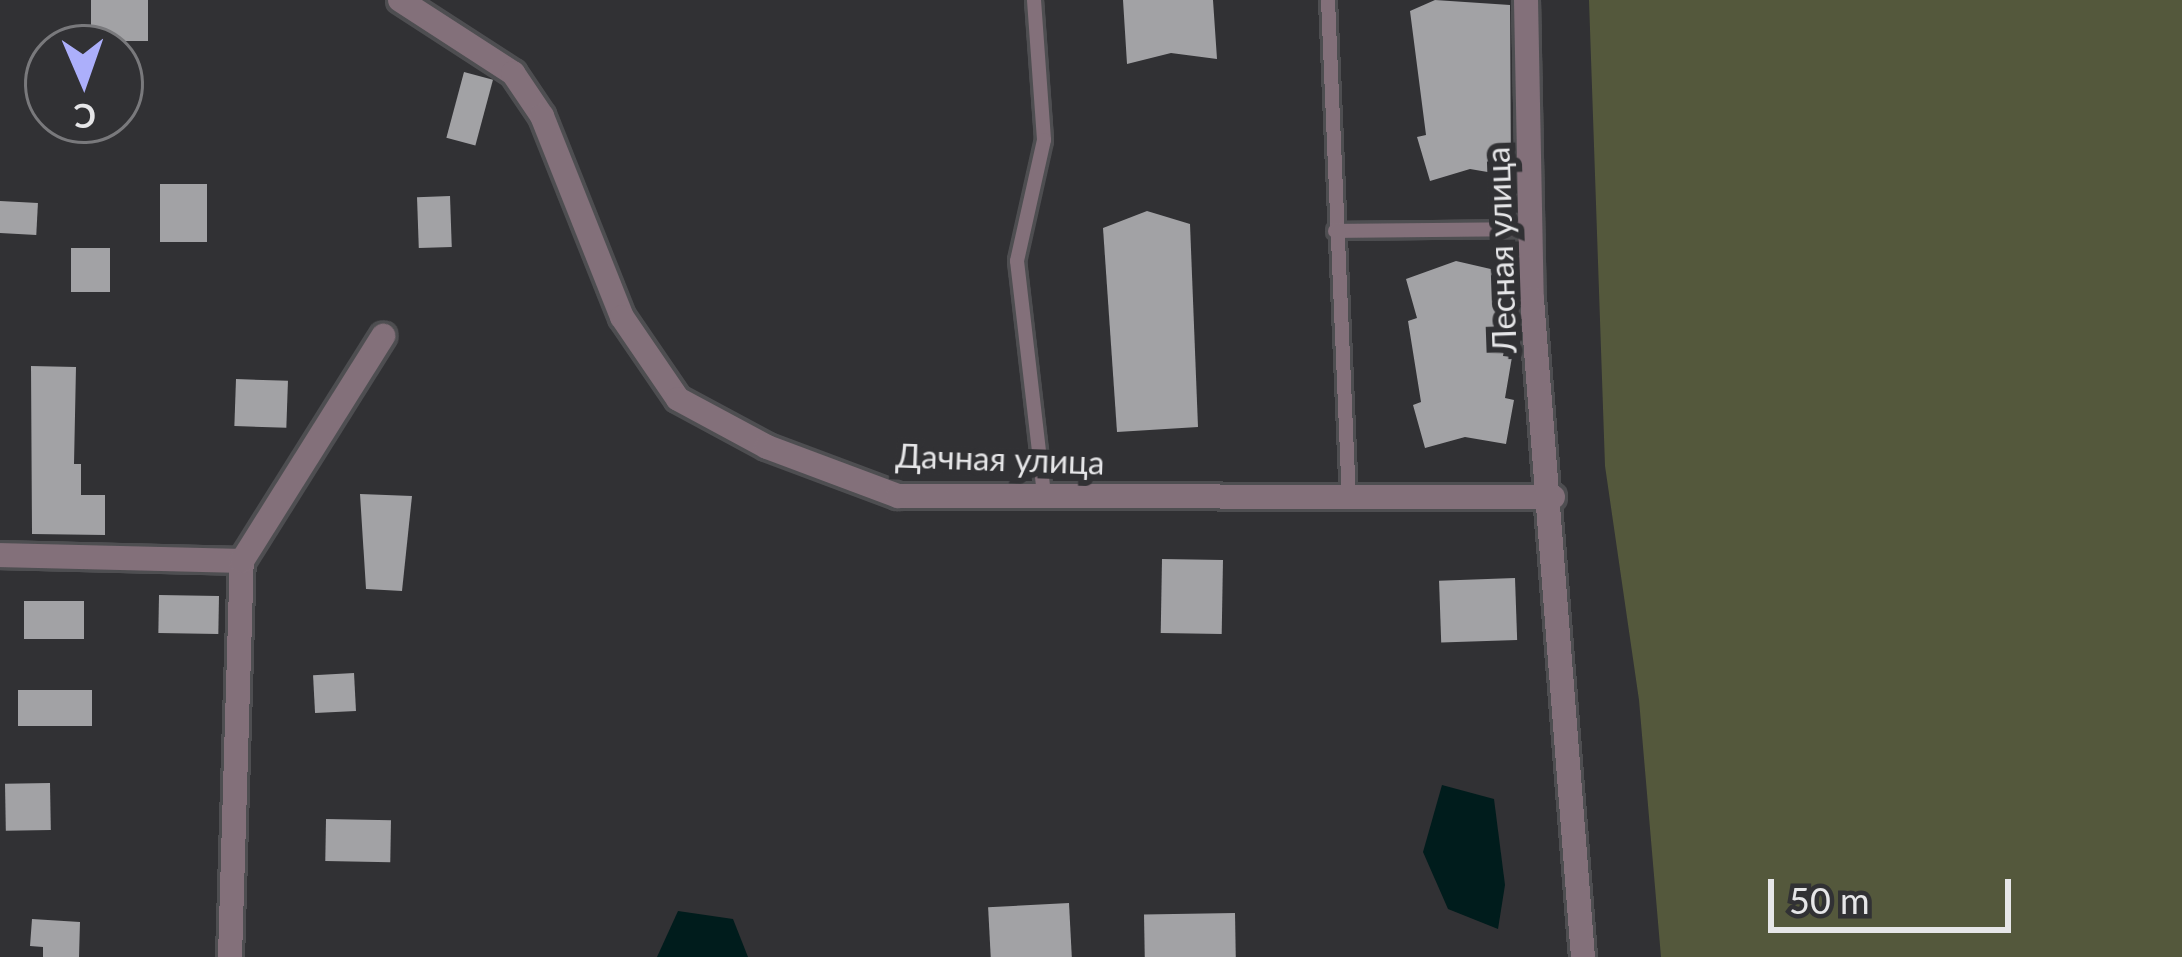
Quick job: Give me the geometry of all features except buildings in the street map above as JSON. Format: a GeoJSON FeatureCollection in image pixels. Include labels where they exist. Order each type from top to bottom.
{"type":"FeatureCollection","features":[{"type":"Feature","properties":{"kind":"street","name":"Дачная улица"},"geometry":{"type":"LineString","coordinates":[[400,0],[513,73],[542,116],[622,317],[678,399],[767,447],[898,496],[1553,497]]}},
{"type":"Feature","properties":{"kind":"street","name":"Лесная улица"},"geometry":{"type":"LineString","coordinates":[[1526,0],[1530,229],[1583,957]]}},
{"type":"Feature","properties":{"kind":"street"},"geometry":{"type":"LineString","coordinates":[[230,957],[242,561],[382,336]]}},
{"type":"Feature","properties":{"kind":"street"},"geometry":{"type":"LineString","coordinates":[[0,555],[242,561]]}},
{"type":"Feature","properties":{"kind":"lane"},"geometry":{"type":"LineString","coordinates":[[1034,0],[1044,140],[1017,261],[1044,495]]}},
{"type":"Feature","properties":{"kind":"lane"},"geometry":{"type":"LineString","coordinates":[[1328,0],[1349,499]]}},
{"type":"Feature","properties":{"kind":"lane"},"geometry":{"type":"LineString","coordinates":[[1335,231],[1530,229]]}},
{"type":"Feature","properties":{"kind":"green space"},"geometry":{"type":"Polygon","coordinates":[[[1589,0],[2182,0],[2182,957],[1661,957],[1639,700],[1605,466],[1589,0]]]}},
{"type":"Feature","properties":{"kind":"water"},"geometry":{"type":"Polygon","coordinates":[[[1442,785],[1494,799],[1505,885],[1498,929],[1448,909],[1423,852],[1442,785]]]}},
{"type":"Feature","properties":{"kind":"water"},"geometry":{"type":"Polygon","coordinates":[[[678,911],[733,919],[748,957],[657,957],[678,911]]]}}]}
